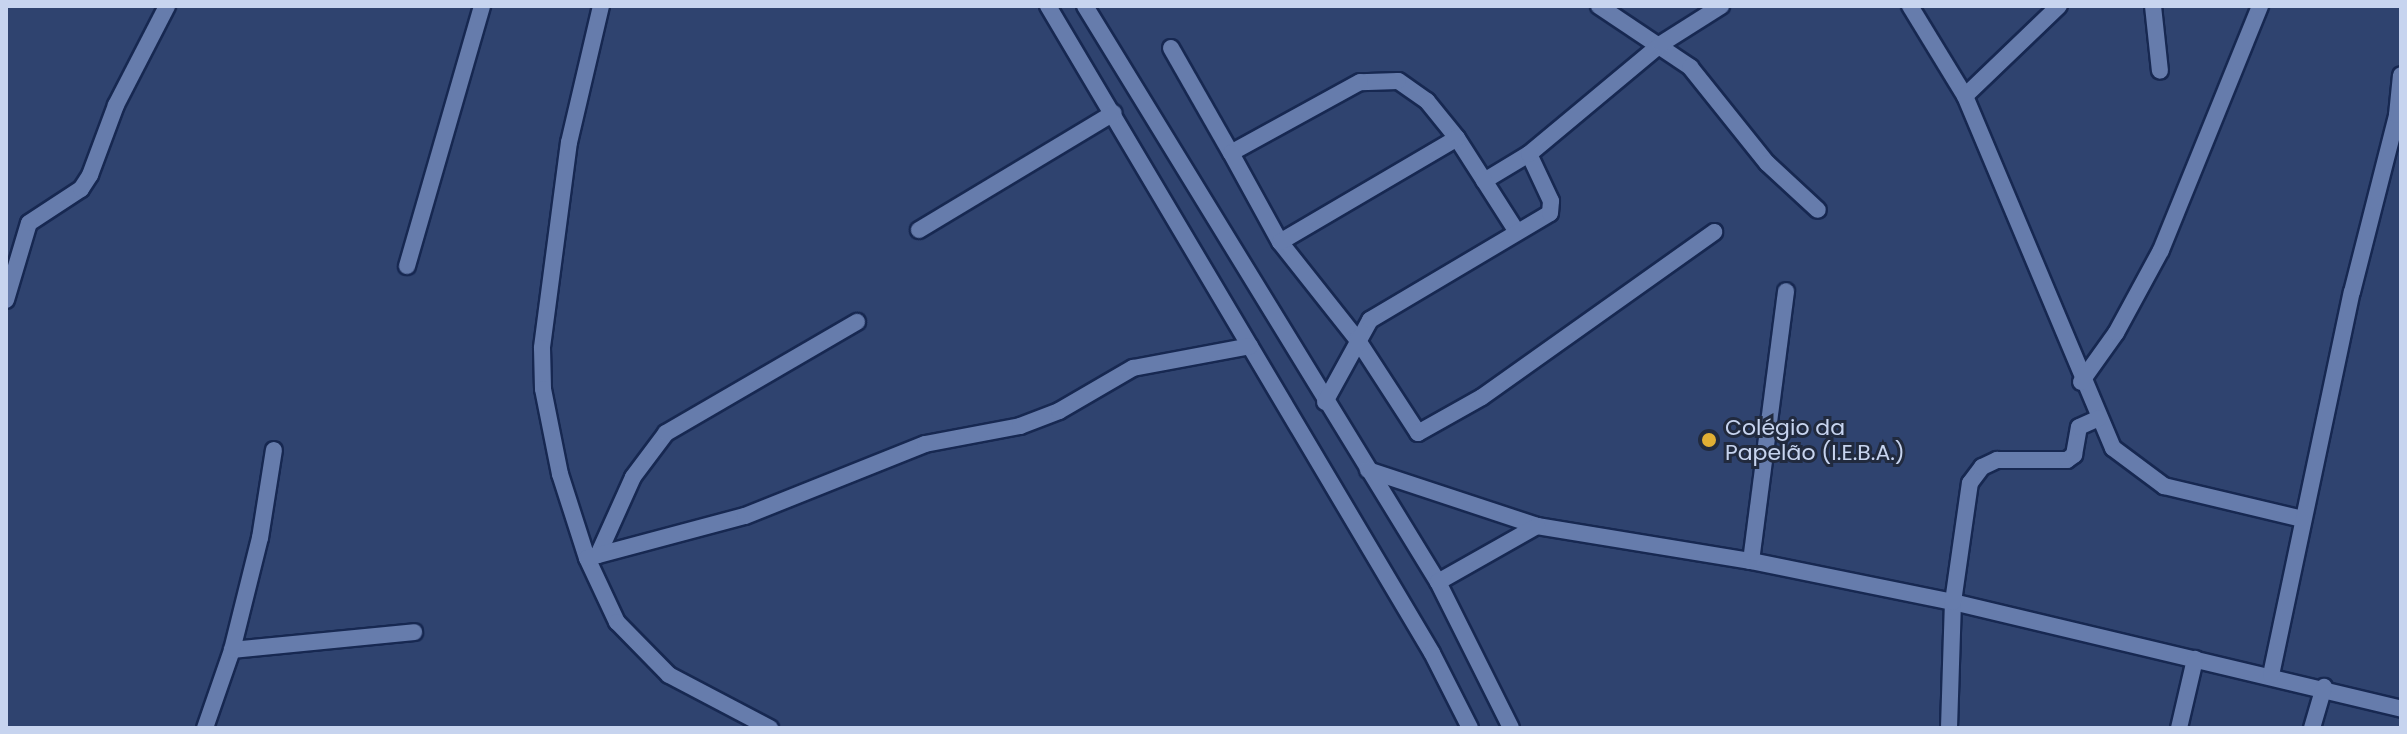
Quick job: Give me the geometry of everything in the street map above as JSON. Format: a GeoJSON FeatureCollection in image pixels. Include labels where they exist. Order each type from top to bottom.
{"type":"FeatureCollection","features":[{"type":"Feature","properties":{"kind":"street"},"geometry":{"type":"LineString","coordinates":[[6,300],[29,223],[86,182],[134,65],[167,6]]}},
{"type":"Feature","properties":{"kind":"street"},"geometry":{"type":"LineString","coordinates":[[407,266],[482,6]]}},
{"type":"Feature","properties":{"kind":"street"},"geometry":{"type":"LineString","coordinates":[[601,6],[569,142],[542,348],[543,389],[560,474],[617,622],[642,652],[697,693],[770,728]]}},
{"type":"Feature","properties":{"kind":"street"},"geometry":{"type":"LineString","coordinates":[[1048,6],[1432,653],[1470,728]]}},
{"type":"Feature","properties":{"kind":"street"},"geometry":{"type":"LineString","coordinates":[[1085,6],[1438,582],[1511,728]]}},
{"type":"Feature","properties":{"kind":"street"},"geometry":{"type":"LineString","coordinates":[[1599,6],[1661,44],[1690,67],[1767,163],[1818,210]]}},
{"type":"Feature","properties":{"kind":"street"},"geometry":{"type":"LineString","coordinates":[[1484,181],[1529,154],[1703,11],[1721,6]]}},
{"type":"Feature","properties":{"kind":"street"},"geometry":{"type":"LineString","coordinates":[[1910,6],[1965,96],[2081,382],[2113,448],[2164,486],[2303,519]]}},
{"type":"Feature","properties":{"kind":"street"},"geometry":{"type":"LineString","coordinates":[[1965,96],[2059,6]]}},
{"type":"Feature","properties":{"kind":"street"},"geometry":{"type":"LineString","coordinates":[[2153,6],[2160,71]]}},
{"type":"Feature","properties":{"kind":"street"},"geometry":{"type":"LineString","coordinates":[[2081,382],[2116,333],[2161,250],[2260,6]]}},
{"type":"Feature","properties":{"kind":"street"},"geometry":{"type":"LineString","coordinates":[[1171,48],[1280,242],[1357,339],[1421,433],[1482,397],[1714,232]]}},
{"type":"Feature","properties":{"kind":"street"},"geometry":{"type":"LineString","coordinates":[[2271,675],[2303,519],[2397,115],[2401,75]]}},
{"type":"Feature","properties":{"kind":"street"},"geometry":{"type":"LineString","coordinates":[[1231,153],[1360,82],[1380,79],[1414,91],[1457,138],[1517,232]]}},
{"type":"Feature","properties":{"kind":"street"},"geometry":{"type":"LineString","coordinates":[[919,230],[1114,113]]}},
{"type":"Feature","properties":{"kind":"street"},"geometry":{"type":"LineString","coordinates":[[1280,242],[1457,138]]}},
{"type":"Feature","properties":{"kind":"street"},"geometry":{"type":"LineString","coordinates":[[1325,402],[1370,320],[1550,213],[1551,201],[1529,154]]}},
{"type":"Feature","properties":{"kind":"street"},"geometry":{"type":"LineString","coordinates":[[1751,561],[1786,291]]}},
{"type":"Feature","properties":{"kind":"street"},"geometry":{"type":"LineString","coordinates":[[592,556],[633,477],[666,433],[857,322]]}},
{"type":"Feature","properties":{"kind":"street"},"geometry":{"type":"LineString","coordinates":[[592,556],[745,516],[925,444],[1020,426],[1059,411],[1133,368],[1250,346]]}},
{"type":"Feature","properties":{"kind":"street"},"geometry":{"type":"LineString","coordinates":[[1949,728],[1953,602],[1965,503],[1982,467],[1997,460],[2067,460],[2074,455],[2079,427],[2099,418]]}},
{"type":"Feature","properties":{"kind":"street"},"geometry":{"type":"LineString","coordinates":[[205,728],[232,650],[260,538],[274,450]]}},
{"type":"Feature","properties":{"kind":"street"},"geometry":{"type":"LineString","coordinates":[[1368,470],[1537,526],[1751,561],[1953,602],[2324,687],[2401,709]]}},
{"type":"Feature","properties":{"kind":"street"},"geometry":{"type":"LineString","coordinates":[[1438,582],[1537,526]]}},
{"type":"Feature","properties":{"kind":"street"},"geometry":{"type":"LineString","coordinates":[[232,650],[414,632]]}},
{"type":"Feature","properties":{"kind":"street"},"geometry":{"type":"LineString","coordinates":[[2179,728],[2195,659]]}},
{"type":"Feature","properties":{"kind":"street"},"geometry":{"type":"LineString","coordinates":[[2312,728],[2324,687]]}},
{"type":"Feature","properties":{"kind":"place","name":"Colégio da Papelão (I.E.B.A.)"},"geometry":{"type":"Point","coordinates":[1709,440]}}]}
